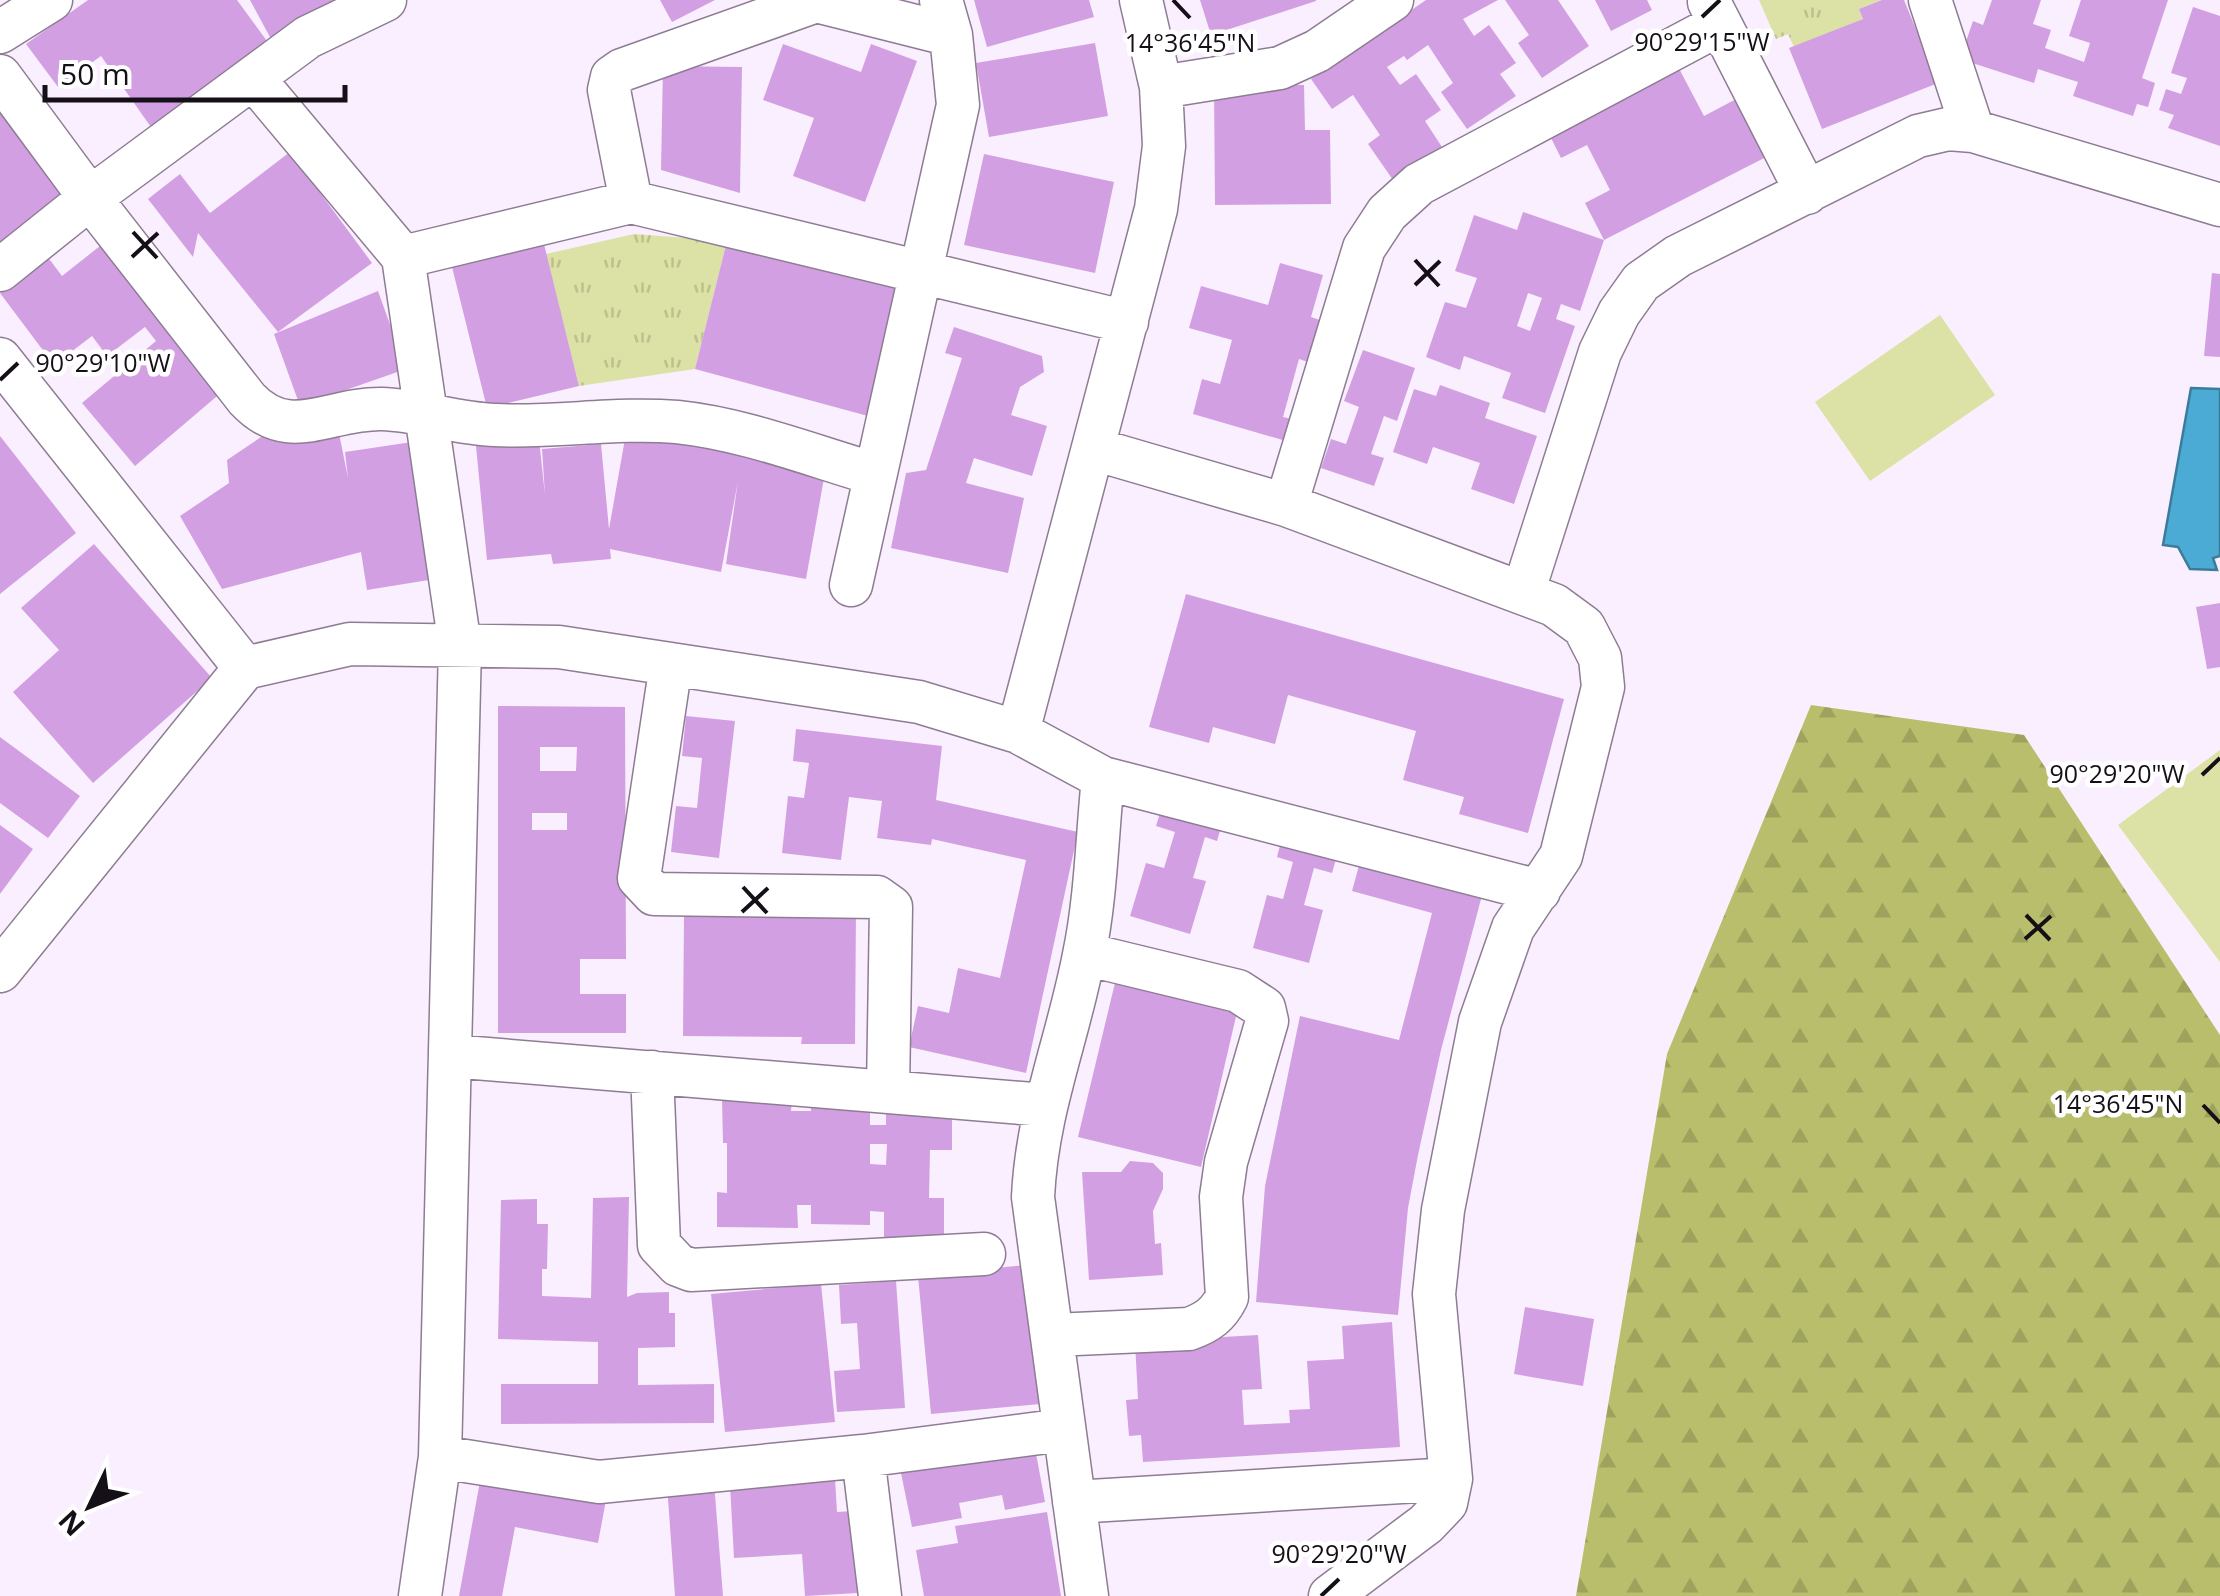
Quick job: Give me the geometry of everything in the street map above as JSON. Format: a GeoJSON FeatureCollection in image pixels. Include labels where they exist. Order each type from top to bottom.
{"type":"FeatureCollection","features":[{"type":"Feature","properties":{"kind":"street"},"geometry":{"type":"LineString","coordinates":[[0,32],[50,0]]}},
{"type":"Feature","properties":{"kind":"street"},"geometry":{"type":"LineString","coordinates":[[0,270],[90,198],[308,37],[385,0]]}},
{"type":"Feature","properties":{"kind":"street"},"geometry":{"type":"LineString","coordinates":[[1018,732],[1156,209],[1164,146],[1161,87],[1141,0]]}},
{"type":"Feature","properties":{"kind":"street"},"geometry":{"type":"LineString","coordinates":[[1161,87],[1280,68],[1316,51],[1392,0]]}},
{"type":"Feature","properties":{"kind":"street"},"geometry":{"type":"LineString","coordinates":[[1930,0],[1973,132]]}},
{"type":"Feature","properties":{"kind":"street"},"geometry":{"type":"LineString","coordinates":[[631,202],[609,90],[612,77],[622,70],[818,1],[946,18],[958,105],[851,585]]}},
{"type":"Feature","properties":{"kind":"street"},"geometry":{"type":"LineString","coordinates":[[1286,505],[1364,248],[1387,212],[1419,184],[1714,12],[1807,193]]}},
{"type":"Feature","properties":{"kind":"street"},"geometry":{"type":"LineString","coordinates":[[0,76],[90,198],[260,412],[274,421],[291,423],[362,409],[499,426],[680,422],[726,430],[875,474]]}},
{"type":"Feature","properties":{"kind":"street"},"geometry":{"type":"LineString","coordinates":[[253,78],[403,257],[460,646],[440,1458],[420,1596]]}},
{"type":"Feature","properties":{"kind":"street"},"geometry":{"type":"LineString","coordinates":[[1523,593],[1600,352],[1619,313],[1642,282],[1678,256],[1918,136],[1948,129],[1973,132],[2220,205]]}},
{"type":"Feature","properties":{"kind":"street"},"geometry":{"type":"LineString","coordinates":[[403,257],[631,202],[1127,322]]}},
{"type":"Feature","properties":{"kind":"street"},"geometry":{"type":"LineString","coordinates":[[1,362],[245,668]]}},
{"type":"Feature","properties":{"kind":"street"},"geometry":{"type":"LineString","coordinates":[[1094,449],[1286,505],[1554,605],[1584,627],[1600,658],[1604,687],[1562,856],[1513,928],[1480,1022],[1443,1210],[1434,1294],[1451,1479],[1446,1503],[1426,1524],[1330,1596]]}},
{"type":"Feature","properties":{"kind":"street"},"geometry":{"type":"LineString","coordinates":[[0,971],[245,668],[350,644],[559,647],[918,702],[1018,732],[1103,778],[1539,890]]}},
{"type":"Feature","properties":{"kind":"street"},"geometry":{"type":"LineString","coordinates":[[671,664],[639,878],[654,894],[877,898],[890,908],[888,1090]]}},
{"type":"Feature","properties":{"kind":"street"},"geometry":{"type":"LineString","coordinates":[[1088,1596],[1033,1197],[1035,1150],[1085,954],[1103,778]]}},
{"type":"Feature","properties":{"kind":"street"},"geometry":{"type":"LineString","coordinates":[[1054,1335],[1189,1328],[1207,1322],[1220,1310],[1227,1296],[1220,1197],[1226,1162],[1267,1021],[1264,1008],[1238,991],[1085,954]]}},
{"type":"Feature","properties":{"kind":"street"},"geometry":{"type":"LineString","coordinates":[[451,1056],[1045,1105]]}},
{"type":"Feature","properties":{"kind":"street"},"geometry":{"type":"LineString","coordinates":[[652,1072],[659,1245],[678,1265],[691,1270],[984,1254]]}},
{"type":"Feature","properties":{"kind":"street"},"geometry":{"type":"LineString","coordinates":[[440,1458],[599,1482],[863,1456],[1063,1430]]}},
{"type":"Feature","properties":{"kind":"street"},"geometry":{"type":"LineString","coordinates":[[863,1456],[880,1596]]}},
{"type":"Feature","properties":{"kind":"street"},"geometry":{"type":"LineString","coordinates":[[1074,1502],[1451,1479]]}},
{"type":"Feature","properties":{"kind":"green space"},"geometry":{"type":"Polygon","coordinates":[[[1759,0],[1882,0],[1859,9],[1863,19],[1794,47],[1788,34],[1776,39],[1759,0]]]}},
{"type":"Feature","properties":{"kind":"green space"},"geometry":{"type":"Polygon","coordinates":[[[634,234],[727,241],[695,369],[579,386],[546,254],[634,234]]]}},
{"type":"Feature","properties":{"kind":"green space"},"geometry":{"type":"Polygon","coordinates":[[[1940,315],[1995,395],[1870,481],[1815,402],[1940,315]]]}},
{"type":"Feature","properties":{"kind":"green space"},"geometry":{"type":"Polygon","coordinates":[[[1811,705],[2024,735],[2220,1035],[2220,1596],[1576,1596],[1667,1054],[1811,705]]]}},
{"type":"Feature","properties":{"kind":"green space"},"geometry":{"type":"Polygon","coordinates":[[[2220,750],[2220,962],[2118,825],[2220,750]]]}},
{"type":"Feature","properties":{"kind":"water"},"geometry":{"type":"Polygon","coordinates":[[[2191,388],[2220,389],[2220,556],[2213,558],[2217,570],[2190,569],[2178,547],[2163,545],[2191,388]]]}},
{"type":"Feature","properties":{"kind":"building"},"geometry":{"type":"Polygon","coordinates":[[[88,0],[237,0],[272,48],[153,130],[101,56],[58,87],[26,44],[88,0]]]}},
{"type":"Feature","properties":{"kind":"building"},"geometry":{"type":"Polygon","coordinates":[[[250,0],[344,0],[271,39],[250,0]]]}},
{"type":"Feature","properties":{"kind":"building"},"geometry":{"type":"Polygon","coordinates":[[[660,0],[715,0],[672,22],[660,0]]]}},
{"type":"Feature","properties":{"kind":"building"},"geometry":{"type":"Polygon","coordinates":[[[974,0],[1089,0],[1094,17],[987,47],[974,0]]]}},
{"type":"Feature","properties":{"kind":"building"},"geometry":{"type":"Polygon","coordinates":[[[1200,0],[1316,0],[1316,1],[1211,35],[1200,0]]]}},
{"type":"Feature","properties":{"kind":"building"},"geometry":{"type":"Polygon","coordinates":[[[1426,0],[1498,0],[1463,19],[1474,36],[1489,25],[1516,63],[1500,74],[1516,96],[1467,129],[1441,92],[1453,83],[1428,45],[1407,60],[1404,56],[1387,67],[1400,85],[1416,74],[1441,110],[1425,121],[1442,147],[1393,180],[1368,144],[1380,135],[1353,95],[1332,109],[1311,79],[1426,0]]]}},
{"type":"Feature","properties":{"kind":"building"},"geometry":{"type":"Polygon","coordinates":[[[1505,0],[1558,0],[1589,46],[1542,78],[1518,43],[1529,35],[1505,0]]]}},
{"type":"Feature","properties":{"kind":"building"},"geometry":{"type":"Polygon","coordinates":[[[1595,0],[1647,0],[1652,10],[1611,31],[1595,0]]]}},
{"type":"Feature","properties":{"kind":"building"},"geometry":{"type":"Polygon","coordinates":[[[1882,0],[1904,0],[1938,83],[1822,129],[1789,48],[1863,19],[1859,9],[1882,0]]]}},
{"type":"Feature","properties":{"kind":"building"},"geometry":{"type":"Polygon","coordinates":[[[1992,0],[2041,0],[2033,24],[2051,30],[2045,48],[2084,62],[2090,43],[2069,36],[2081,0],[2168,0],[2142,78],[2155,83],[2148,107],[2137,104],[2133,116],[2073,96],[2078,82],[2038,69],[2034,83],[1960,59],[1973,21],[1983,25],[1992,0]]]}},
{"type":"Feature","properties":{"kind":"building"},"geometry":{"type":"Polygon","coordinates":[[[2193,7],[2220,16],[2220,146],[2168,128],[2174,115],[2159,110],[2166,89],[2181,94],[2187,78],[2171,73],[2193,7]]]}},
{"type":"Feature","properties":{"kind":"building"},"geometry":{"type":"Polygon","coordinates":[[[1095,43],[1108,116],[989,137],[976,63],[1095,43]]]}},
{"type":"Feature","properties":{"kind":"building"},"geometry":{"type":"Polygon","coordinates":[[[783,44],[861,72],[871,44],[917,61],[865,202],[793,176],[814,118],[763,100],[783,44]]]}},
{"type":"Feature","properties":{"kind":"building"},"geometry":{"type":"Polygon","coordinates":[[[1674,59],[1704,116],[1740,97],[1770,155],[1604,240],[1585,203],[1610,190],[1587,145],[1561,158],[1545,126],[1674,59]]]}},
{"type":"Feature","properties":{"kind":"building"},"geometry":{"type":"Polygon","coordinates":[[[663,66],[742,67],[740,193],[661,170],[663,66]]]}},
{"type":"Feature","properties":{"kind":"building"},"geometry":{"type":"Polygon","coordinates":[[[1214,85],[1304,85],[1305,130],[1330,130],[1331,204],[1215,205],[1214,85]]]}},
{"type":"Feature","properties":{"kind":"building"},"geometry":{"type":"Polygon","coordinates":[[[0,105],[74,200],[0,257],[0,105]]]}},
{"type":"Feature","properties":{"kind":"building"},"geometry":{"type":"Polygon","coordinates":[[[290,152],[372,263],[278,332],[198,233],[193,257],[148,199],[180,174],[210,213],[290,152]]]}},
{"type":"Feature","properties":{"kind":"building"},"geometry":{"type":"Polygon","coordinates":[[[984,154],[1114,182],[1095,273],[964,245],[984,154]]]}},
{"type":"Feature","properties":{"kind":"building"},"geometry":{"type":"Polygon","coordinates":[[[1523,212],[1604,240],[1580,311],[1561,304],[1556,319],[1575,326],[1545,413],[1502,398],[1511,373],[1464,356],[1460,370],[1426,357],[1445,302],[1466,308],[1477,278],[1455,271],[1474,215],[1517,230],[1523,212]],[[1528,293],[1517,326],[1530,331],[1542,298],[1528,293]]]}},
{"type":"Feature","properties":{"kind":"building"},"geometry":{"type":"Polygon","coordinates":[[[543,240],[579,386],[487,408],[451,263],[543,240]]]}},
{"type":"Feature","properties":{"kind":"building"},"geometry":{"type":"Polygon","coordinates":[[[727,241],[907,286],[868,416],[695,369],[727,241]]]}},
{"type":"Feature","properties":{"kind":"building"},"geometry":{"type":"Polygon","coordinates":[[[105,242],[223,391],[135,466],[82,403],[156,341],[145,327],[107,356],[92,336],[54,365],[0,293],[47,256],[62,276],[105,242]]]}},
{"type":"Feature","properties":{"kind":"building"},"geometry":{"type":"Polygon","coordinates":[[[1280,263],[1323,275],[1311,317],[1320,320],[1308,362],[1299,359],[1283,417],[1292,419],[1286,441],[1193,414],[1202,379],[1220,384],[1232,340],[1189,328],[1201,286],[1268,305],[1280,263]]]}},
{"type":"Feature","properties":{"kind":"building"},"geometry":{"type":"Polygon","coordinates":[[[2212,273],[2220,274],[2220,357],[2204,356],[2212,273]]]}},
{"type":"Feature","properties":{"kind":"building"},"geometry":{"type":"Polygon","coordinates":[[[378,291],[406,369],[300,406],[274,334],[378,291]]]}},
{"type":"Feature","properties":{"kind":"building"},"geometry":{"type":"Polygon","coordinates":[[[954,327],[1042,356],[1044,372],[1020,387],[1011,415],[1047,426],[1032,476],[974,458],[966,483],[1024,498],[1008,573],[891,548],[906,473],[926,470],[962,358],[945,353],[954,327]]]}},
{"type":"Feature","properties":{"kind":"building"},"geometry":{"type":"Polygon","coordinates":[[[1363,350],[1415,368],[1397,421],[1384,416],[1371,454],[1384,458],[1374,486],[1321,468],[1331,439],[1346,444],[1359,407],[1344,401],[1363,350]]]}},
{"type":"Feature","properties":{"kind":"building"},"geometry":{"type":"Polygon","coordinates":[[[1440,385],[1490,403],[1485,418],[1537,436],[1514,504],[1471,489],[1480,463],[1433,447],[1427,464],[1393,452],[1414,389],[1436,396],[1440,385]]]}},
{"type":"Feature","properties":{"kind":"building"},"geometry":{"type":"Polygon","coordinates":[[[337,423],[348,478],[345,452],[412,442],[435,579],[367,590],[361,552],[222,589],[180,516],[229,483],[227,460],[270,431],[337,423]]]}},
{"type":"Feature","properties":{"kind":"building"},"geometry":{"type":"Polygon","coordinates":[[[626,433],[826,467],[806,579],[726,564],[738,481],[721,572],[610,549],[611,559],[553,564],[551,554],[487,560],[476,446],[539,439],[545,495],[542,449],[601,444],[609,529],[626,433]]]}},
{"type":"Feature","properties":{"kind":"building"},"geometry":{"type":"Polygon","coordinates":[[[0,436],[76,533],[0,594],[0,436]]]}},
{"type":"Feature","properties":{"kind":"building"},"geometry":{"type":"Polygon","coordinates":[[[94,544],[212,678],[93,783],[13,692],[59,650],[21,608],[94,544]]]}},
{"type":"Feature","properties":{"kind":"building"},"geometry":{"type":"Polygon","coordinates":[[[1186,594],[1564,699],[1528,833],[1459,814],[1464,797],[1403,780],[1416,731],[1288,695],[1275,744],[1213,727],[1209,743],[1149,727],[1186,594]]]}},
{"type":"Feature","properties":{"kind":"building"},"geometry":{"type":"Polygon","coordinates":[[[2220,603],[2220,667],[2207,669],[2196,607],[2220,603]]]}},
{"type":"Feature","properties":{"kind":"building"},"geometry":{"type":"Polygon","coordinates":[[[498,706],[625,707],[626,959],[580,959],[580,994],[626,994],[626,1033],[498,1033],[498,706]],[[540,747],[540,771],[576,771],[577,747],[540,747]],[[532,813],[532,830],[567,830],[567,813],[532,813]]]}},
{"type":"Feature","properties":{"kind":"building"},"geometry":{"type":"Polygon","coordinates":[[[686,716],[735,721],[719,858],[671,852],[676,806],[697,808],[702,758],[682,756],[686,716]]]}},
{"type":"Feature","properties":{"kind":"building"},"geometry":{"type":"Polygon","coordinates":[[[796,729],[942,746],[936,800],[1078,832],[1026,1073],[909,1047],[918,1006],[949,1013],[958,968],[1000,978],[1026,860],[932,839],[931,845],[877,838],[882,801],[849,797],[841,860],[782,853],[788,796],[804,798],[809,763],[793,761],[796,729]]]}},
{"type":"Feature","properties":{"kind":"building"},"geometry":{"type":"Polygon","coordinates":[[[0,737],[80,796],[48,838],[0,803],[0,737]]]}},
{"type":"Feature","properties":{"kind":"building"},"geometry":{"type":"Polygon","coordinates":[[[1164,800],[1224,817],[1217,841],[1205,837],[1193,878],[1206,881],[1190,934],[1130,916],[1146,863],[1164,868],[1175,832],[1156,826],[1164,800]]]}},
{"type":"Feature","properties":{"kind":"building"},"geometry":{"type":"Polygon","coordinates":[[[0,825],[33,849],[0,894],[0,825]]]}},
{"type":"Feature","properties":{"kind":"building"},"geometry":{"type":"Polygon","coordinates":[[[1284,830],[1340,846],[1332,873],[1314,868],[1304,905],[1323,910],[1309,963],[1253,948],[1267,895],[1283,899],[1293,862],[1277,857],[1284,830]]]}},
{"type":"Feature","properties":{"kind":"building"},"geometry":{"type":"Polygon","coordinates":[[[1363,851],[1485,884],[1418,1155],[1408,1208],[1398,1315],[1256,1302],[1265,1186],[1300,1016],[1399,1040],[1432,913],[1352,891],[1363,851]]]}},
{"type":"Feature","properties":{"kind":"building"},"geometry":{"type":"Polygon","coordinates":[[[856,908],[855,1044],[801,1044],[802,1037],[683,1036],[684,914],[856,908]]]}},
{"type":"Feature","properties":{"kind":"building"},"geometry":{"type":"Polygon","coordinates":[[[1119,966],[1241,995],[1201,1167],[1078,1137],[1119,966]]]}},
{"type":"Feature","properties":{"kind":"building"},"geometry":{"type":"Polygon","coordinates":[[[722,1099],[792,1099],[791,1111],[811,1111],[811,1101],[870,1101],[870,1125],[886,1125],[886,1101],[952,1102],[952,1150],[930,1150],[929,1198],[944,1198],[944,1239],[884,1239],[884,1212],[870,1211],[870,1225],[811,1224],[811,1205],[797,1205],[798,1228],[717,1227],[717,1192],[727,1193],[727,1143],[723,1143],[722,1099]],[[870,1144],[870,1164],[886,1165],[887,1144],[870,1144]]]}},
{"type":"Feature","properties":{"kind":"building"},"geometry":{"type":"Polygon","coordinates":[[[1130,1161],[1153,1163],[1163,1173],[1163,1189],[1153,1211],[1155,1244],[1161,1243],[1163,1275],[1089,1280],[1082,1172],[1121,1172],[1130,1161]]]}},
{"type":"Feature","properties":{"kind":"building"},"geometry":{"type":"Polygon","coordinates":[[[629,1197],[627,1297],[669,1292],[669,1313],[675,1313],[675,1347],[638,1348],[638,1385],[714,1384],[714,1423],[501,1424],[501,1384],[598,1384],[598,1342],[498,1339],[501,1200],[537,1199],[537,1224],[548,1224],[542,1296],[591,1298],[593,1198],[629,1197]]]}},
{"type":"Feature","properties":{"kind":"building"},"geometry":{"type":"Polygon","coordinates":[[[1026,1265],[1040,1404],[931,1414],[918,1276],[1026,1265]]]}},
{"type":"Feature","properties":{"kind":"building"},"geometry":{"type":"Polygon","coordinates":[[[896,1281],[905,1408],[837,1412],[834,1371],[860,1369],[857,1323],[841,1324],[839,1285],[896,1281]]]}},
{"type":"Feature","properties":{"kind":"building"},"geometry":{"type":"Polygon","coordinates":[[[821,1284],[835,1422],[725,1432],[711,1294],[821,1284]]]}},
{"type":"Feature","properties":{"kind":"building"},"geometry":{"type":"Polygon","coordinates":[[[1525,1307],[1594,1319],[1583,1386],[1514,1374],[1525,1307]]]}},
{"type":"Feature","properties":{"kind":"building"},"geometry":{"type":"Polygon","coordinates":[[[1392,1322],[1400,1447],[1143,1462],[1141,1435],[1129,1436],[1126,1400],[1138,1399],[1135,1342],[1258,1335],[1262,1389],[1242,1390],[1244,1425],[1290,1423],[1289,1410],[1310,1409],[1307,1361],[1344,1359],[1342,1326],[1392,1322]]]}},
{"type":"Feature","properties":{"kind":"building"},"geometry":{"type":"Polygon","coordinates":[[[1035,1448],[1045,1502],[1005,1510],[1002,1495],[959,1503],[962,1518],[912,1527],[901,1473],[1035,1448]]]}},
{"type":"Feature","properties":{"kind":"building"},"geometry":{"type":"Polygon","coordinates":[[[481,1476],[606,1500],[598,1543],[515,1527],[502,1596],[459,1596],[481,1476]]]}},
{"type":"Feature","properties":{"kind":"building"},"geometry":{"type":"Polygon","coordinates":[[[835,1479],[837,1512],[853,1511],[858,1593],[805,1596],[802,1554],[734,1558],[730,1485],[835,1479]]]}},
{"type":"Feature","properties":{"kind":"building"},"geometry":{"type":"Polygon","coordinates":[[[714,1482],[723,1596],[675,1596],[667,1485],[714,1482]]]}},
{"type":"Feature","properties":{"kind":"building"},"geometry":{"type":"Polygon","coordinates":[[[1047,1512],[1061,1596],[924,1596],[916,1550],[958,1543],[955,1526],[1047,1512]]]}}]}
